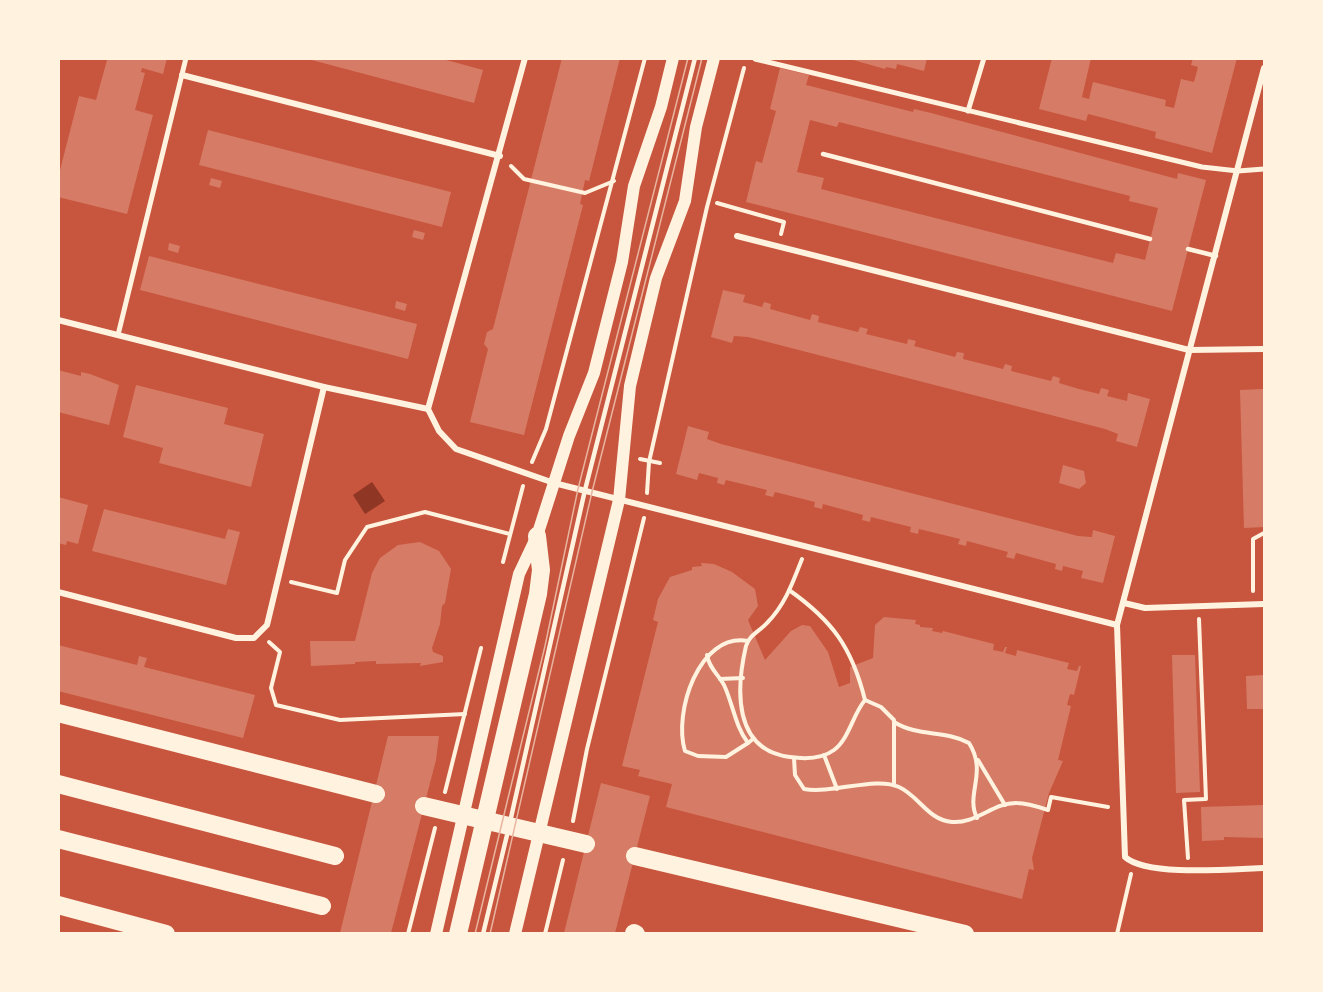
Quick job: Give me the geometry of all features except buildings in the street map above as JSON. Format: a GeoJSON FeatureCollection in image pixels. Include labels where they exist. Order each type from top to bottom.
{"type":"FeatureCollection","features":[{"type":"Feature","properties":{"kind":"highway"},"geometry":{"type":"LineString","coordinates":[[458,933],[538,594],[542,570],[537,536]]}},
{"type":"Feature","properties":{"kind":"highway"},"geometry":{"type":"LineString","coordinates":[[58,713],[376,794]]}},
{"type":"Feature","properties":{"kind":"highway"},"geometry":{"type":"LineString","coordinates":[[58,784],[335,856]]}},
{"type":"Feature","properties":{"kind":"highway"},"geometry":{"type":"LineString","coordinates":[[432,808],[577,842]]}},
{"type":"Feature","properties":{"kind":"highway"},"geometry":{"type":"LineString","coordinates":[[58,839],[322,906]]}},
{"type":"Feature","properties":{"kind":"highway"},"geometry":{"type":"LineString","coordinates":[[635,856],[965,933]]}},
{"type":"Feature","properties":{"kind":"highway"},"geometry":{"type":"LineString","coordinates":[[58,905],[166,933]]}},
{"type":"Feature","properties":{"kind":"main road"},"geometry":{"type":"LineString","coordinates":[[436,933],[465,816],[519,574],[537,536],[569,436],[594,373],[622,262],[633,186],[661,106],[673,58]]}},
{"type":"Feature","properties":{"kind":"main road"},"geometry":{"type":"LineString","coordinates":[[515,933],[619,500],[630,386],[656,278],[685,201],[696,127],[714,58]]}},
{"type":"Feature","properties":{"kind":"street"},"geometry":{"type":"LineString","coordinates":[[118,335],[186,58]]}},
{"type":"Feature","properties":{"kind":"street"},"geometry":{"type":"LineString","coordinates":[[525,58],[500,156],[428,409],[439,431],[456,449],[554,483],[1117,625]]}},
{"type":"Feature","properties":{"kind":"street"},"geometry":{"type":"LineString","coordinates":[[968,111],[984,58]]}},
{"type":"Feature","properties":{"kind":"street"},"geometry":{"type":"LineString","coordinates":[[755,59],[1202,167],[1238,171],[1264,169]]}},
{"type":"Feature","properties":{"kind":"street"},"geometry":{"type":"LineString","coordinates":[[1264,68],[1117,625],[1125,857],[1133,865],[1188,870],[1264,868]]}},
{"type":"Feature","properties":{"kind":"street"},"geometry":{"type":"LineString","coordinates":[[182,75],[500,156]]}},
{"type":"Feature","properties":{"kind":"street"},"geometry":{"type":"LineString","coordinates":[[737,236],[1189,350],[1264,349]]}},
{"type":"Feature","properties":{"kind":"street"},"geometry":{"type":"LineString","coordinates":[[58,320],[324,387],[428,409]]}},
{"type":"Feature","properties":{"kind":"street"},"geometry":{"type":"LineString","coordinates":[[58,592],[236,638],[254,638],[267,625],[324,387]]}},
{"type":"Feature","properties":{"kind":"street"},"geometry":{"type":"LineString","coordinates":[[1124,603],[1145,608],[1264,604]]}},
{"type":"Feature","properties":{"kind":"lane"},"geometry":{"type":"LineString","coordinates":[[483,933],[585,490],[695,58]]}},
{"type":"Feature","properties":{"kind":"lane"},"geometry":{"type":"LineString","coordinates":[[823,154],[1150,238]]}},
{"type":"Feature","properties":{"kind":"lane"},"geometry":{"type":"LineString","coordinates":[[1188,249],[1216,256]]}},
{"type":"Feature","properties":{"kind":"path"},"geometry":{"type":"LineString","coordinates":[[502,566],[526,473],[546,429],[615,180],[645,58]]}},
{"type":"Feature","properties":{"kind":"path"},"geometry":{"type":"LineString","coordinates":[[545,933],[577,842],[587,749],[627,593],[646,507],[649,462],[707,207],[746,58]]}},
{"type":"Feature","properties":{"kind":"path"},"geometry":{"type":"LineString","coordinates":[[500,156],[524,179],[585,193],[615,180],[633,186]]}},
{"type":"Feature","properties":{"kind":"path"},"geometry":{"type":"LineString","coordinates":[[685,201],[715,210]]}},
{"type":"Feature","properties":{"kind":"path"},"geometry":{"type":"LineString","coordinates":[[717,203],[784,222],[778,246]]}},
{"type":"Feature","properties":{"kind":"path"},"geometry":{"type":"LineString","coordinates":[[279,579],[337,593],[345,560],[367,527],[425,512],[510,534]]}},
{"type":"Feature","properties":{"kind":"path"},"geometry":{"type":"LineString","coordinates":[[1253,604],[1253,539],[1264,533]]}},
{"type":"Feature","properties":{"kind":"path"},"geometry":{"type":"LineString","coordinates":[[807,546],[780,610],[748,640],[739,705],[746,727],[753,739],[771,752],[794,758],[824,755],[841,743],[857,710],[865,700]]}},
{"type":"Feature","properties":{"kind":"path"},"geometry":{"type":"LineString","coordinates":[[789,590],[823,616],[839,635],[856,666],[865,700]]}},
{"type":"Feature","properties":{"kind":"path"},"geometry":{"type":"LineString","coordinates":[[1188,870],[1184,800],[1206,799],[1199,607]]}},
{"type":"Feature","properties":{"kind":"path"},"geometry":{"type":"LineString","coordinates":[[260,633],[280,652],[271,688],[276,705],[340,720],[465,714]]}},
{"type":"Feature","properties":{"kind":"path"},"geometry":{"type":"LineString","coordinates":[[748,640],[740,638],[728,641],[707,655],[698,666],[681,733],[685,751],[698,756],[726,757],[753,739]]}},
{"type":"Feature","properties":{"kind":"path"},"geometry":{"type":"LineString","coordinates":[[408,933],[432,808],[465,714],[483,640]]}},
{"type":"Feature","properties":{"kind":"path"},"geometry":{"type":"LineString","coordinates":[[707,655],[713,672],[720,679],[731,700],[739,730],[748,743]]}},
{"type":"Feature","properties":{"kind":"path"},"geometry":{"type":"LineString","coordinates":[[720,679],[743,678]]}},
{"type":"Feature","properties":{"kind":"path"},"geometry":{"type":"LineString","coordinates":[[865,700],[881,707],[894,722],[913,732],[961,738],[969,743],[1005,806]]}},
{"type":"Feature","properties":{"kind":"path"},"geometry":{"type":"LineString","coordinates":[[894,722],[894,785]]}},
{"type":"Feature","properties":{"kind":"path"},"geometry":{"type":"LineString","coordinates":[[824,755],[837,789]]}},
{"type":"Feature","properties":{"kind":"path"},"geometry":{"type":"LineString","coordinates":[[794,758],[795,776],[800,786],[810,790],[879,783],[894,785],[908,792],[936,818],[960,822],[977,818],[1016,802],[1048,810],[1051,797],[1095,806],[1123,807]]}},
{"type":"Feature","properties":{"kind":"path"},"geometry":{"type":"LineString","coordinates":[[977,818],[973,804],[978,760]]}},
{"type":"Feature","properties":{"kind":"path"},"geometry":{"type":"LineString","coordinates":[[1117,933],[1133,865]]}},
{"type":"Feature","properties":{"kind":"shaded area"},"geometry":{"type":"Polygon","coordinates":[[[372,482],[385,501],[365,514],[353,495],[372,482]]]}},
{"type":"Feature","properties":{"kind":"tram line"},"geometry":{"type":"LineString","coordinates":[[475,934],[545,646],[578,489],[688,58]]}},
{"type":"Feature","properties":{"kind":"tram line"},"geometry":{"type":"LineString","coordinates":[[490,934],[592,492],[702,58]]}}]}
